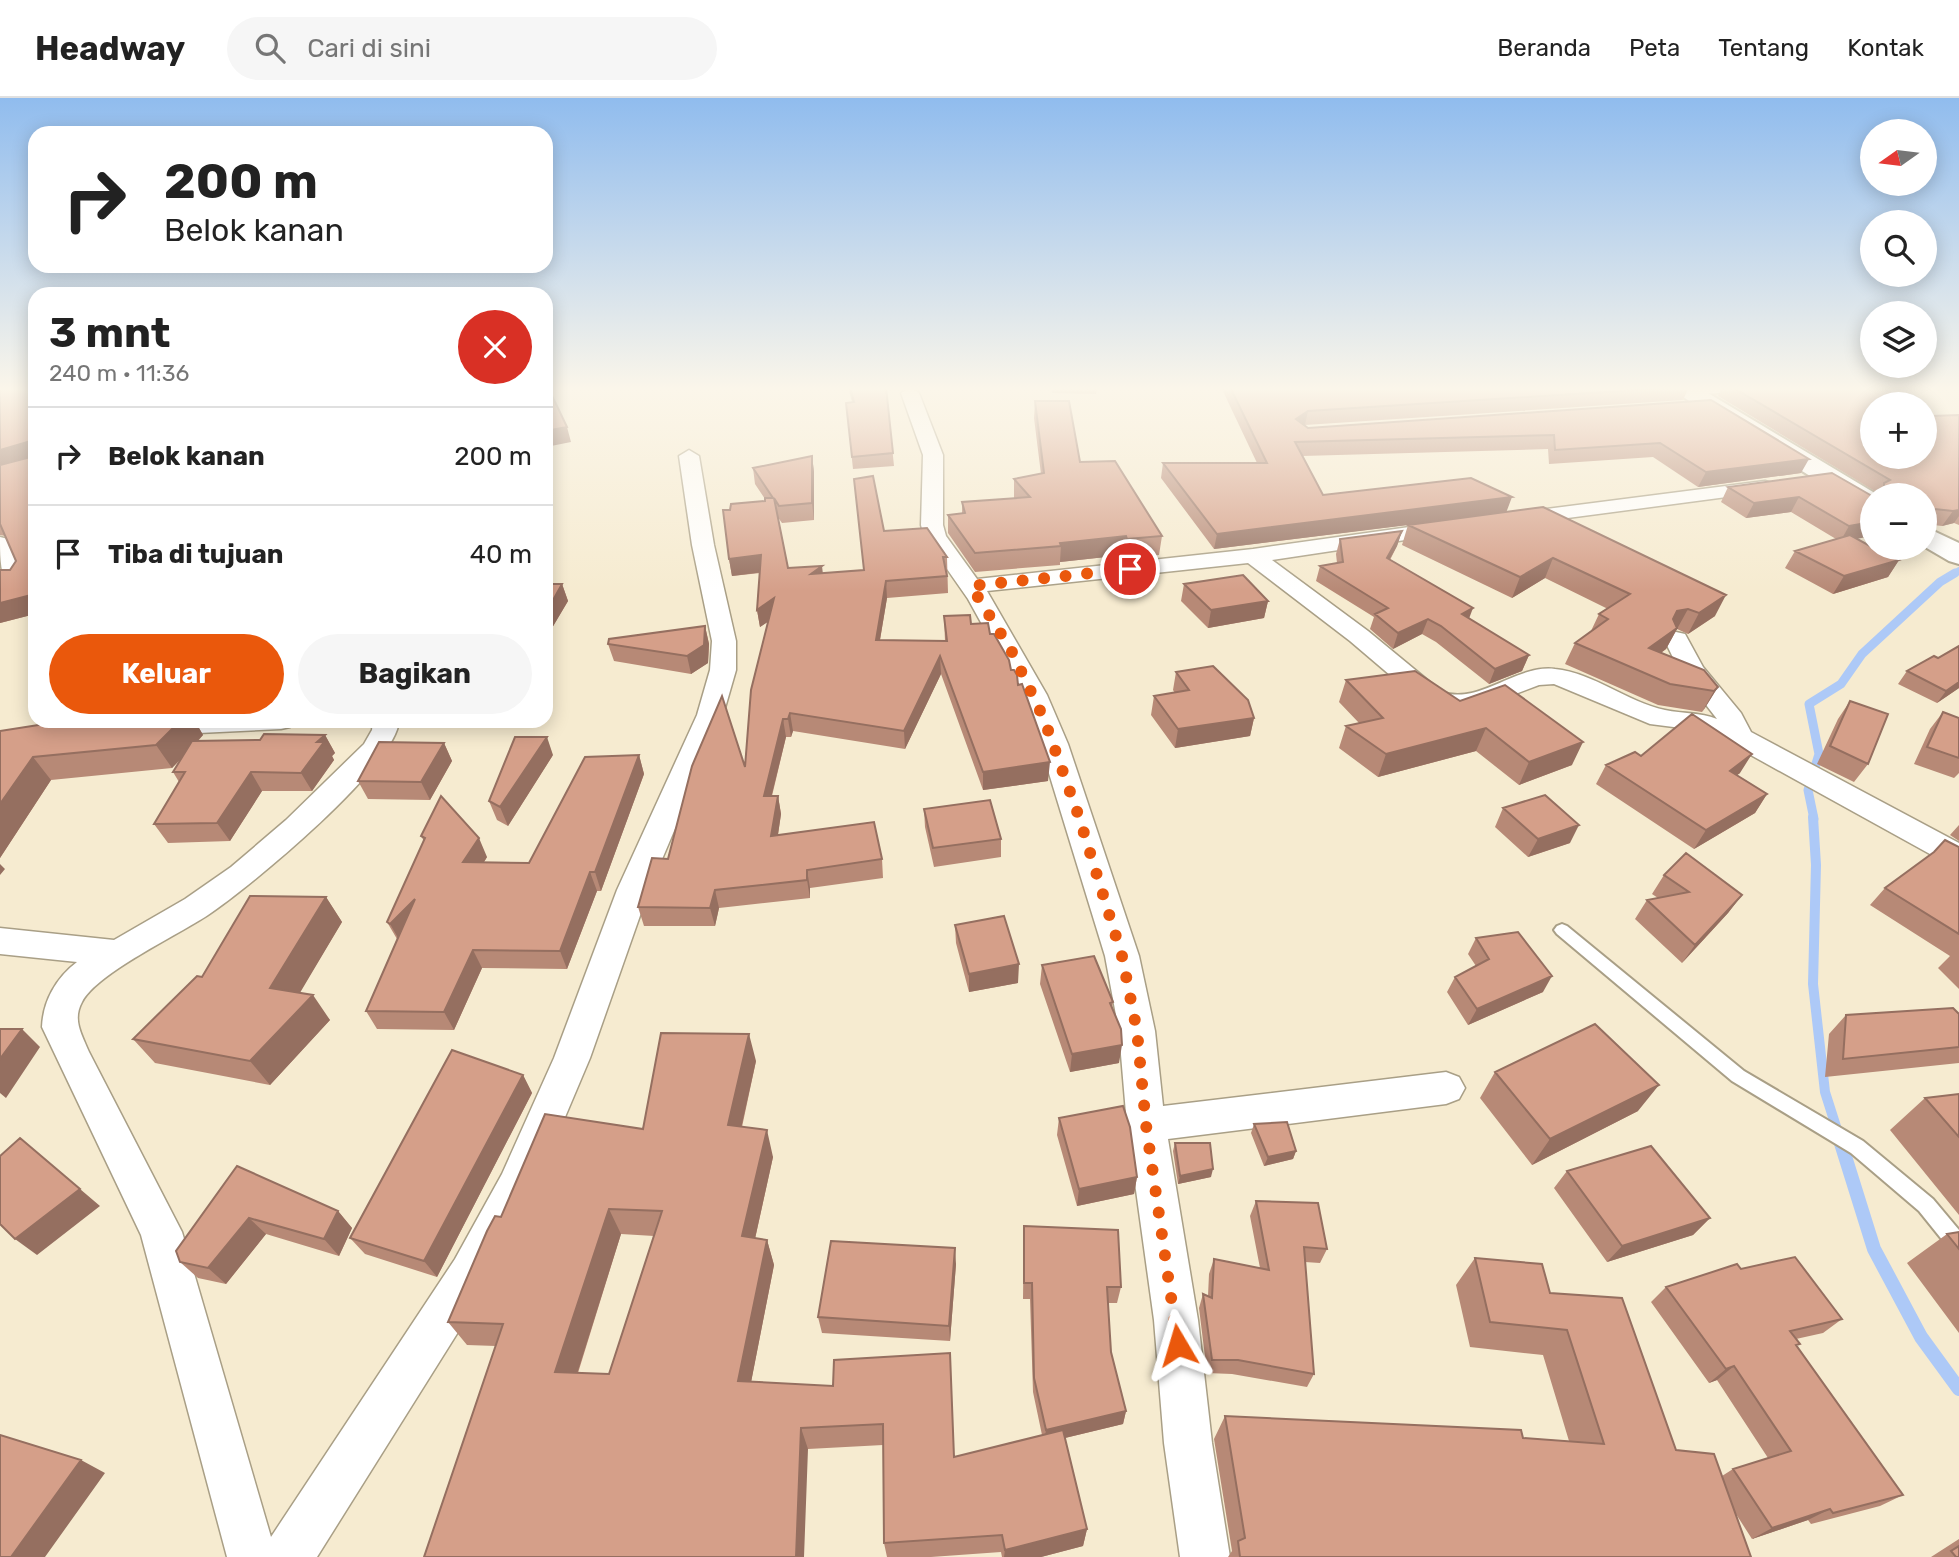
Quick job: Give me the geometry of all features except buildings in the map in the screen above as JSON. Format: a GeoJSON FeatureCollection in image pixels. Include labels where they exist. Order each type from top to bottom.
{"type":"FeatureCollection","features":[{"type":"Feature","properties":{"kind":"main road"},"geometry":{"type":"LineString","coordinates":[[1793,455],[1860,496]]}},
{"type":"Feature","properties":{"kind":"main road"},"geometry":{"type":"LineString","coordinates":[[1937,542],[1959,555]]}},
{"type":"Feature","properties":{"kind":"street"},"geometry":{"type":"LineString","coordinates":[[933,455],[932,525],[935,536],[971,586],[1011,650],[1034,695],[1079,817],[1122,956],[1137,1031],[1146,1125],[1176,1320],[1188,1443],[1205,1557]]}},
{"type":"Feature","properties":{"kind":"street"},"geometry":{"type":"LineString","coordinates":[[288,1557],[470,1274],[516,1187],[572,1058],[633,890],[710,715],[723,670],[724,641],[703,545],[690,456]]}},
{"type":"Feature","properties":{"kind":"street"},"geometry":{"type":"LineString","coordinates":[[1498,521],[1831,478]]}},
{"type":"Feature","properties":{"kind":"street"},"geometry":{"type":"LineString","coordinates":[[971,586],[1253,555],[1471,525]]}},
{"type":"Feature","properties":{"kind":"street"},"geometry":{"type":"LineString","coordinates":[[0,544],[14,579]]}},
{"type":"Feature","properties":{"kind":"street"},"geometry":{"type":"LineString","coordinates":[[1253,555],[1359,636],[1433,698],[1457,704],[1535,678],[1554,676],[1570,680],[1659,718],[1702,722],[1739,737],[1959,856]]}},
{"type":"Feature","properties":{"kind":"street"},"geometry":{"type":"LineString","coordinates":[[1676,639],[1692,670],[1732,719],[1739,737]]}},
{"type":"Feature","properties":{"kind":"street"},"geometry":{"type":"LineString","coordinates":[[252,1557],[161,1232],[60,1027],[60,1014],[67,994],[86,973],[196,907],[242,875],[358,768],[375,749],[385,728]]}},
{"type":"Feature","properties":{"kind":"street"},"geometry":{"type":"LineString","coordinates":[[0,941],[117,953]]}},
{"type":"Feature","properties":{"kind":"street"},"geometry":{"type":"LineString","coordinates":[[1146,1125],[1446,1088]]}},
{"type":"Feature","properties":{"kind":"lane"},"geometry":{"type":"LineString","coordinates":[[1562,930],[1738,1076],[1857,1147],[1926,1205],[1959,1245]]}},
{"type":"Feature","properties":{"kind":"waterway"},"geometry":{"type":"LineString","coordinates":[[1952,574],[1959,570]]}},
{"type":"Feature","properties":{"kind":"waterway"},"geometry":{"type":"LineString","coordinates":[[1814,819],[1808,790],[1819,754],[1809,704],[1841,684],[1862,654],[1940,582],[1955,573]]}},
{"type":"Feature","properties":{"kind":"waterway"},"geometry":{"type":"LineString","coordinates":[[1813,817],[1816,865],[1813,984],[1825,1092],[1840,1139]]}},
{"type":"Feature","properties":{"kind":"waterway"},"geometry":{"type":"LineString","coordinates":[[1839,1137],[1874,1249],[1921,1337],[1959,1389]]}},
{"type":"Feature","properties":{"kind":"route"},"geometry":{"type":"LineString","coordinates":[[1130,569],[971,586],[1011,650],[1044,719],[1079,817],[1122,956],[1137,1031],[1146,1125],[1178,1345]]}}]}
